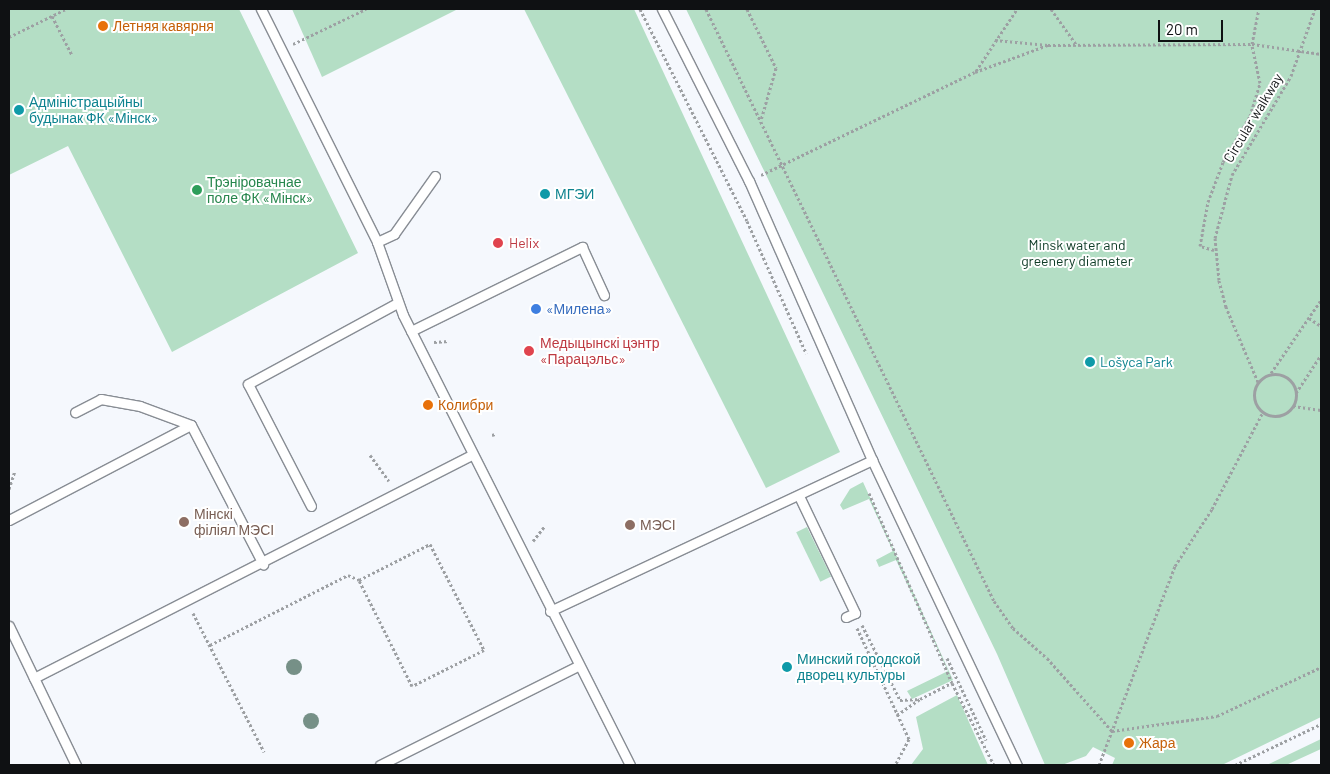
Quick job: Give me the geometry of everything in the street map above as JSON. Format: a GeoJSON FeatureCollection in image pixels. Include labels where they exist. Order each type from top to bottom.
{"type":"FeatureCollection","features":[{"type":"Feature","properties":{"kind":"lane"},"geometry":{"type":"LineString","coordinates":[[261,9],[377,242],[397,303],[550,611],[630,765]]}},
{"type":"Feature","properties":{"kind":"lane"},"geometry":{"type":"LineString","coordinates":[[662,9],[749,181],[872,460],[1017,765]]}},
{"type":"Feature","properties":{"kind":"lane"},"geometry":{"type":"LineString","coordinates":[[377,242],[394,234],[435,176]]}},
{"type":"Feature","properties":{"kind":"lane"},"geometry":{"type":"LineString","coordinates":[[411,331],[582,247],[604,295]]}},
{"type":"Feature","properties":{"kind":"lane"},"geometry":{"type":"LineString","coordinates":[[311,506],[248,384],[397,303]]}},
{"type":"Feature","properties":{"kind":"lane"},"geometry":{"type":"LineString","coordinates":[[75,412],[101,399],[140,406],[190,425],[263,564]]}},
{"type":"Feature","properties":{"kind":"lane"},"geometry":{"type":"LineString","coordinates":[[9,520],[190,425]]}},
{"type":"Feature","properties":{"kind":"lane"},"geometry":{"type":"LineString","coordinates":[[34,678],[263,564],[472,455]]}},
{"type":"Feature","properties":{"kind":"lane"},"geometry":{"type":"LineString","coordinates":[[550,611],[799,496],[872,460]]}},
{"type":"Feature","properties":{"kind":"lane"},"geometry":{"type":"LineString","coordinates":[[799,496],[855,612],[846,617]]}},
{"type":"Feature","properties":{"kind":"lane"},"geometry":{"type":"LineString","coordinates":[[9,626],[76,765]]}},
{"type":"Feature","properties":{"kind":"lane"},"geometry":{"type":"LineString","coordinates":[[380,765],[578,666]]}},
{"type":"Feature","properties":{"kind":"path"},"geometry":{"type":"LineString","coordinates":[[9,37],[66,9]]}},
{"type":"Feature","properties":{"kind":"path"},"geometry":{"type":"LineString","coordinates":[[281,50],[366,9]]}},
{"type":"Feature","properties":{"kind":"path"},"geometry":{"type":"LineString","coordinates":[[640,9],[747,221],[808,358]]}},
{"type":"Feature","properties":{"kind":"path"},"geometry":{"type":"LineString","coordinates":[[706,9],[994,601],[1013,628],[1047,658],[1112,731]]}},
{"type":"Feature","properties":{"kind":"path"},"geometry":{"type":"LineString","coordinates":[[747,9],[776,68],[761,121]]}},
{"type":"Feature","properties":{"kind":"path"},"geometry":{"type":"LineString","coordinates":[[975,72],[1017,9]]}},
{"type":"Feature","properties":{"kind":"path"},"geometry":{"type":"LineString","coordinates":[[1051,9],[1076,44]]}},
{"type":"Feature","properties":{"kind":"path"},"geometry":{"type":"LineString","coordinates":[[1214,250],[1200,246],[1208,202],[1223,162],[1250,116],[1260,83],[1252,44],[1259,9]]}},
{"type":"Feature","properties":{"kind":"path","name":"Circular walkway"},"geometry":{"type":"LineString","coordinates":[[1263,412],[1254,401],[1258,382],[1226,307],[1214,250],[1232,176],[1302,51],[1315,9]]}},
{"type":"Feature","properties":{"kind":"path"},"geometry":{"type":"LineString","coordinates":[[52,16],[72,55]]}},
{"type":"Feature","properties":{"kind":"path"},"geometry":{"type":"LineString","coordinates":[[995,40],[1048,45],[1252,44],[1321,54]]}},
{"type":"Feature","properties":{"kind":"path"},"geometry":{"type":"LineString","coordinates":[[749,181],[780,164],[975,72],[1048,45]]}},
{"type":"Feature","properties":{"kind":"path"},"geometry":{"type":"LineString","coordinates":[[1258,382],[1271,374],[1321,300]]}},
{"type":"Feature","properties":{"kind":"path"},"geometry":{"type":"LineString","coordinates":[[1309,318],[1321,326]]}},
{"type":"Feature","properties":{"kind":"path"},"geometry":{"type":"LineString","coordinates":[[434,342],[450,341]]}},
{"type":"Feature","properties":{"kind":"path"},"geometry":{"type":"LineString","coordinates":[[1099,765],[1175,566],[1212,509],[1263,412],[1281,415],[1293,406],[1296,393],[1321,355]]}},
{"type":"Feature","properties":{"kind":"path"},"geometry":{"type":"LineString","coordinates":[[1271,374],[1290,380],[1296,393]]}},
{"type":"Feature","properties":{"kind":"path"},"geometry":{"type":"LineString","coordinates":[[1293,406],[1321,410]]}},
{"type":"Feature","properties":{"kind":"path"},"geometry":{"type":"LineString","coordinates":[[370,455],[397,495]]}},
{"type":"Feature","properties":{"kind":"path"},"geometry":{"type":"LineString","coordinates":[[857,467],[952,683],[994,765]]}},
{"type":"Feature","properties":{"kind":"path"},"geometry":{"type":"LineString","coordinates":[[9,489],[15,470]]}},
{"type":"Feature","properties":{"kind":"path"},"geometry":{"type":"LineString","coordinates":[[533,541],[544,527]]}},
{"type":"Feature","properties":{"kind":"path"},"geometry":{"type":"LineString","coordinates":[[210,645],[348,575],[359,580],[412,686],[484,650],[430,544],[359,580]]}},
{"type":"Feature","properties":{"kind":"path"},"geometry":{"type":"LineString","coordinates":[[187,601],[264,752]]}},
{"type":"Feature","properties":{"kind":"path"},"geometry":{"type":"LineString","coordinates":[[862,625],[900,700],[920,699]]}},
{"type":"Feature","properties":{"kind":"path"},"geometry":{"type":"LineString","coordinates":[[856,628],[910,740],[895,765]]}},
{"type":"Feature","properties":{"kind":"path"},"geometry":{"type":"LineString","coordinates":[[1112,731],[1217,716],[1321,667]]}},
{"type":"Feature","properties":{"kind":"path"},"geometry":{"type":"LineString","coordinates":[[898,715],[920,699],[957,681]]}},
{"type":"Feature","properties":{"kind":"path"},"geometry":{"type":"LineString","coordinates":[[1235,765],[1321,724]]}},
{"type":"Feature","properties":{"kind":"green space"},"geometry":{"type":"Polygon","coordinates":[[[9,9],[239,9],[358,253],[172,352],[68,146],[9,175],[9,9]]]}},
{"type":"Feature","properties":{"kind":"green space"},"geometry":{"type":"Polygon","coordinates":[[[292,9],[458,9],[322,77],[292,9]]]}},
{"type":"Feature","properties":{"kind":"green space"},"geometry":{"type":"Polygon","coordinates":[[[524,9],[634,9],[840,452],[766,488],[524,9]]]}},
{"type":"Feature","properties":{"kind":"green space","name":"Minsk water and greenery diameter"},"geometry":{"type":"Polygon","coordinates":[[[686,9],[1321,9],[1321,717],[1222,765],[1112,765],[1115,758],[1093,747],[1086,756],[1062,765],[1045,765],[997,654],[686,9]]]}},
{"type":"Feature","properties":{"kind":"green space"},"geometry":{"type":"Polygon","coordinates":[[[863,482],[953,680],[912,699],[907,691],[948,671],[896,560],[879,567],[876,560],[893,551],[869,499],[843,510],[840,505],[850,489],[863,482]]]}},
{"type":"Feature","properties":{"kind":"green space"},"geometry":{"type":"Polygon","coordinates":[[[807,527],[831,576],[820,582],[796,532],[807,527]]]}},
{"type":"Feature","properties":{"kind":"green space"},"geometry":{"type":"Polygon","coordinates":[[[957,695],[988,765],[911,765],[923,749],[916,717],[957,695]]]}},
{"type":"Feature","properties":{"kind":"green space"},"geometry":{"type":"Polygon","coordinates":[[[1321,739],[1321,749],[1286,765],[1267,765],[1321,739]]]}},
{"type":"Feature","properties":{"kind":"place","name":"Летняя кавярня"},"geometry":{"type":"Point","coordinates":[103,26]}},
{"type":"Feature","properties":{"kind":"place","name":"Адміністрацыйны будынак ФК «Мінск»"},"geometry":{"type":"Point","coordinates":[19,110]}},
{"type":"Feature","properties":{"kind":"place","name":"Трэніровачнае поле ФК «Мінск»"},"geometry":{"type":"Point","coordinates":[197,190]}},
{"type":"Feature","properties":{"kind":"place","name":"МГЭИ"},"geometry":{"type":"Point","coordinates":[545,194]}},
{"type":"Feature","properties":{"kind":"place","name":"Helix"},"geometry":{"type":"Point","coordinates":[498,243]}},
{"type":"Feature","properties":{"kind":"place","name":"«Милена»"},"geometry":{"type":"Point","coordinates":[536,309]}},
{"type":"Feature","properties":{"kind":"place","name":"Медыцынскі цэнтр «Парацэльс»"},"geometry":{"type":"Point","coordinates":[529,351]}},
{"type":"Feature","properties":{"kind":"place","name":"Lošyca Park"},"geometry":{"type":"Point","coordinates":[1090,362]}},
{"type":"Feature","properties":{"kind":"place","name":"Колибри"},"geometry":{"type":"Point","coordinates":[428,405]}},
{"type":"Feature","properties":{"kind":"place","name":"Мінскі філіял МЭСІ"},"geometry":{"type":"Point","coordinates":[184,522]}},
{"type":"Feature","properties":{"kind":"place","name":"МЭСІ"},"geometry":{"type":"Point","coordinates":[630,525]}},
{"type":"Feature","properties":{"kind":"place","name":"Минский городской дворец культуры"},"geometry":{"type":"Point","coordinates":[787,667]}},
{"type":"Feature","properties":{"kind":"place","name":"Жара"},"geometry":{"type":"Point","coordinates":[1129,743]}}]}
